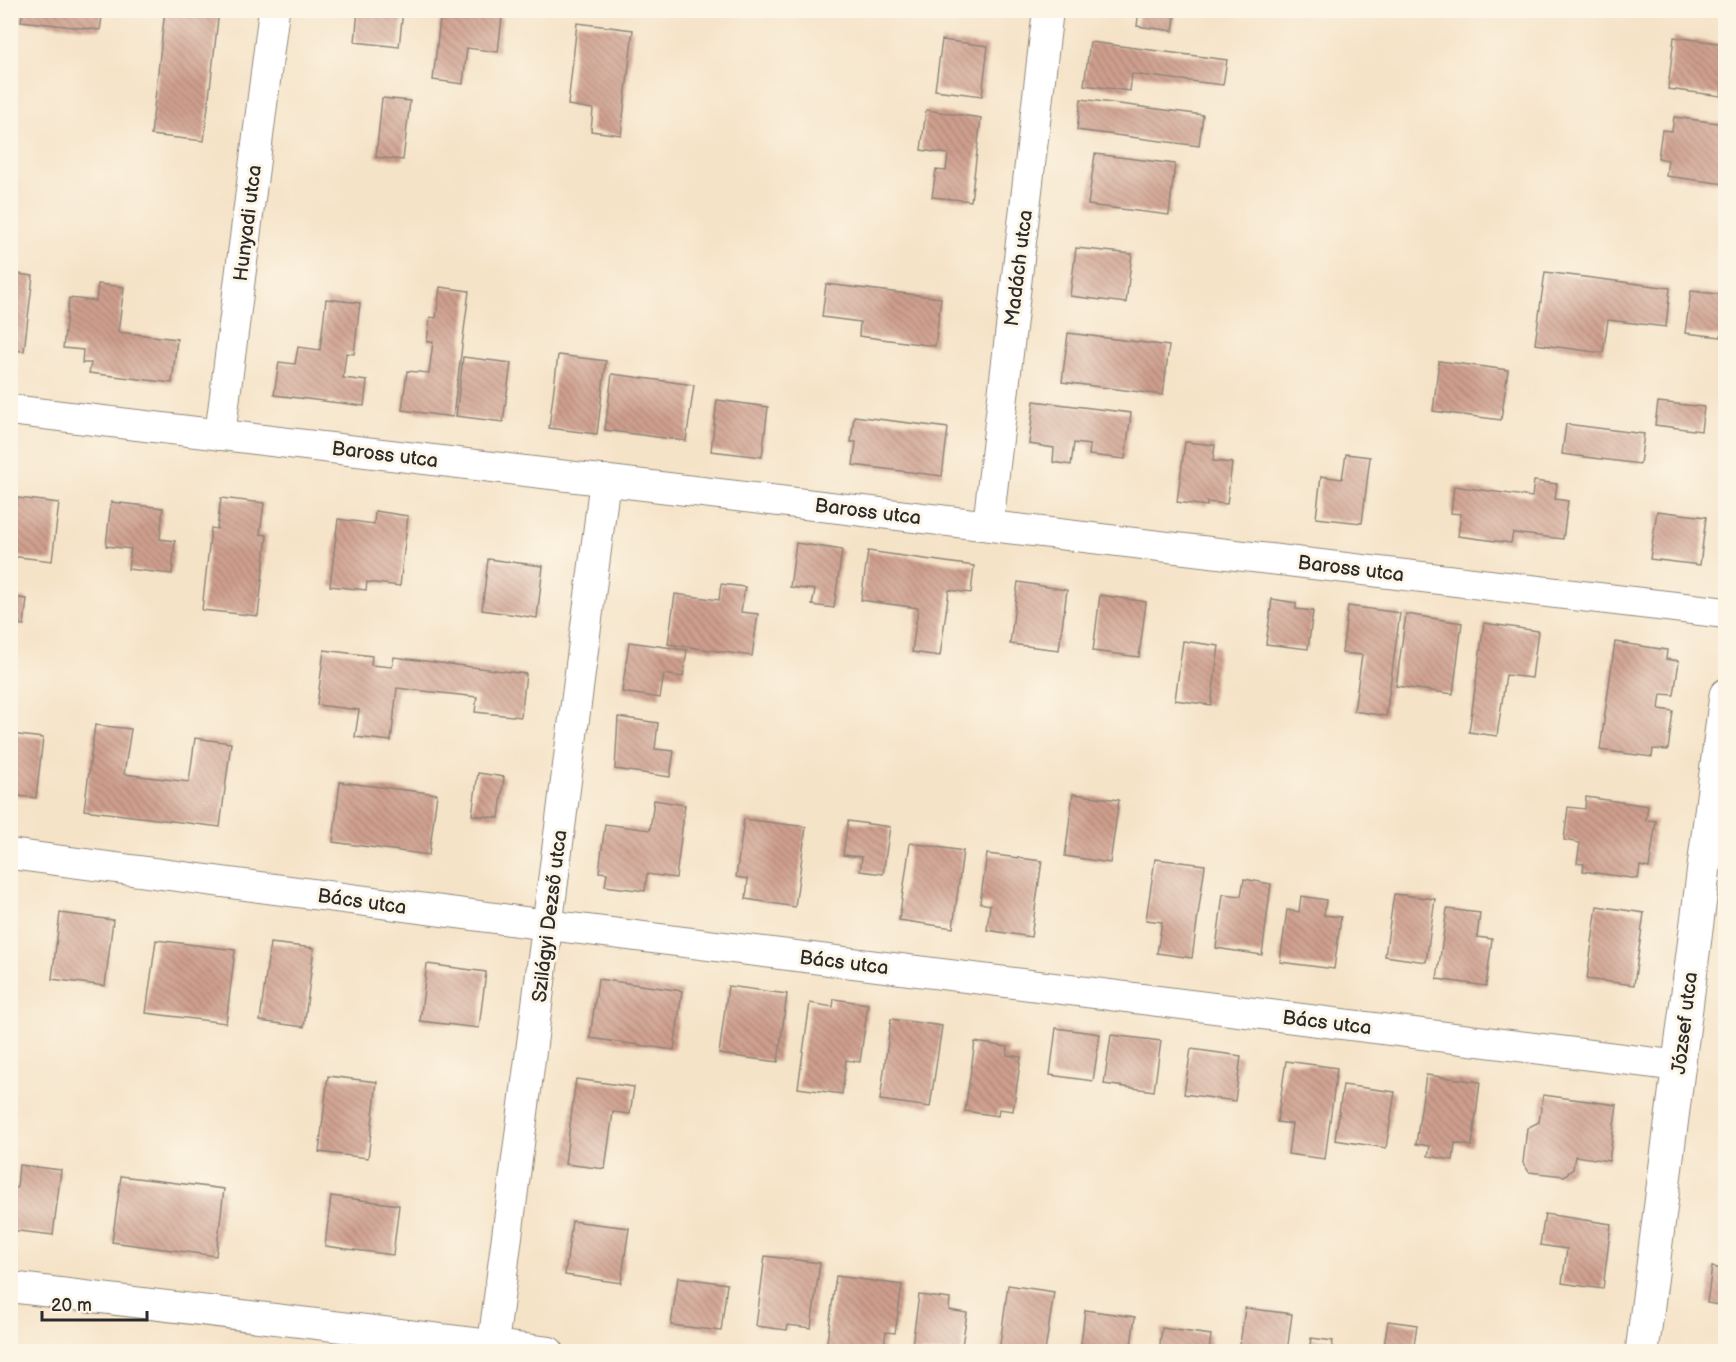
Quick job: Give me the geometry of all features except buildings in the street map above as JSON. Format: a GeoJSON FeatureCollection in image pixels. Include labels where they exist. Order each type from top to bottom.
{"type":"FeatureCollection","features":[{"type":"Feature","properties":{"kind":"street","name":"Hunyadi utca"},"geometry":{"type":"LineString","coordinates":[[220,435],[274,10]]}},
{"type":"Feature","properties":{"kind":"street","name":"Madách utca"},"geometry":{"type":"LineString","coordinates":[[988,525],[1048,10]]}},
{"type":"Feature","properties":{"kind":"street","name":"Baross utca"},"geometry":{"type":"LineString","coordinates":[[10,410],[1725,613]]}},
{"type":"Feature","properties":{"kind":"street","name":"Szilágyi Dezső utca"},"geometry":{"type":"LineString","coordinates":[[493,1348],[606,480]]}},
{"type":"Feature","properties":{"kind":"street","name":"József utca"},"geometry":{"type":"LineString","coordinates":[[1642,1352],[1725,695]]}},
{"type":"Feature","properties":{"kind":"street","name":"Bács utca"},"geometry":{"type":"LineString","coordinates":[[10,854],[548,926],[1679,1066]]}},
{"type":"Feature","properties":{"kind":"street"},"geometry":{"type":"LineString","coordinates":[[10,1287],[493,1348],[549,1352]]}}]}
